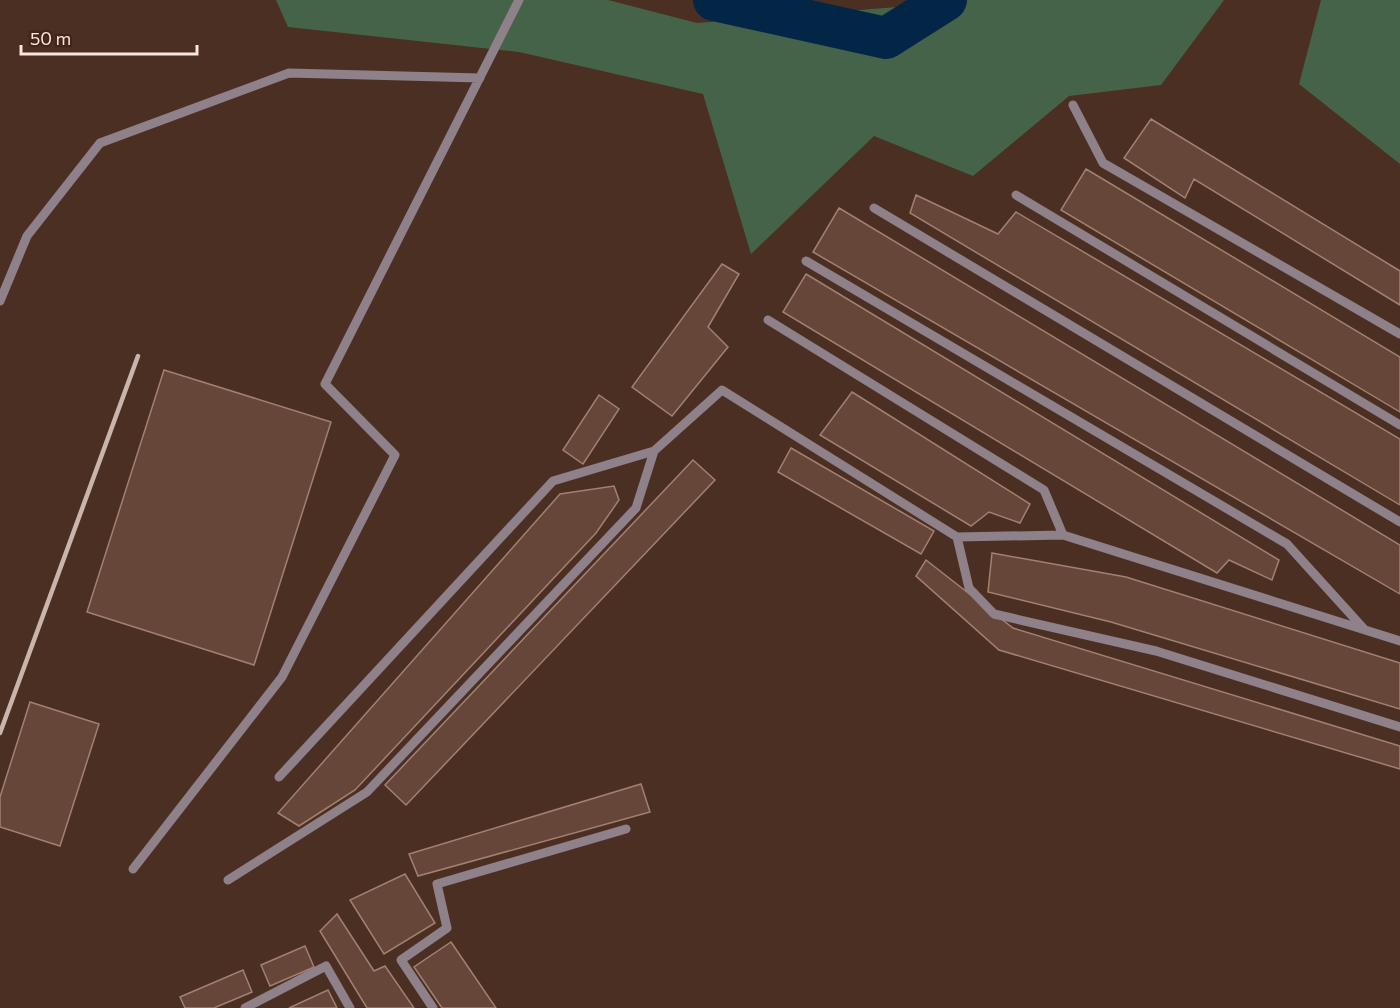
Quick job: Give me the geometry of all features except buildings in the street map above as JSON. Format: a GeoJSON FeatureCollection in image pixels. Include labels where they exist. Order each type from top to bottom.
{"type":"FeatureCollection","features":[{"type":"Feature","properties":{"kind":"lane"},"geometry":{"type":"LineString","coordinates":[[132,869],[282,677],[395,455],[325,384],[519,0]]}},
{"type":"Feature","properties":{"kind":"lane"},"geometry":{"type":"LineString","coordinates":[[0,301],[27,236],[100,143],[289,73],[480,78]]}},
{"type":"Feature","properties":{"kind":"lane"},"geometry":{"type":"LineString","coordinates":[[1073,105],[1103,163],[1400,334]]}},
{"type":"Feature","properties":{"kind":"lane"},"geometry":{"type":"LineString","coordinates":[[1016,195],[1400,425]]}},
{"type":"Feature","properties":{"kind":"lane"},"geometry":{"type":"LineString","coordinates":[[874,208],[1400,522]]}},
{"type":"Feature","properties":{"kind":"lane"},"geometry":{"type":"LineString","coordinates":[[807,261],[1287,544],[1366,631]]}},
{"type":"Feature","properties":{"kind":"lane"},"geometry":{"type":"LineString","coordinates":[[768,320],[1044,489],[1063,535]]}},
{"type":"Feature","properties":{"kind":"lane"},"geometry":{"type":"LineString","coordinates":[[279,777],[552,481],[654,451],[722,390],[957,537],[1063,535],[1400,641]]}},
{"type":"Feature","properties":{"kind":"lane"},"geometry":{"type":"LineString","coordinates":[[228,880],[367,792],[636,508],[654,451]]}},
{"type":"Feature","properties":{"kind":"lane"},"geometry":{"type":"LineString","coordinates":[[957,537],[969,588],[994,614],[1156,651],[1400,727]]}},
{"type":"Feature","properties":{"kind":"lane"},"geometry":{"type":"LineString","coordinates":[[433,1008],[401,960],[447,928],[436,884],[626,829]]}},
{"type":"Feature","properties":{"kind":"lane"},"geometry":{"type":"LineString","coordinates":[[245,1008],[326,966],[350,1008]]}},
{"type":"Feature","properties":{"kind":"green space"},"geometry":{"type":"Polygon","coordinates":[[[276,0],[608,0],[697,23],[897,7],[908,0],[1224,0],[1161,85],[1069,96],[973,176],[874,136],[751,254],[703,94],[519,52],[288,27],[276,0]]]}},
{"type":"Feature","properties":{"kind":"green space"},"geometry":{"type":"Polygon","coordinates":[[[1321,0],[1400,0],[1400,164],[1299,84],[1321,0]]]}},
{"type":"Feature","properties":{"kind":"waterway"},"geometry":{"type":"LineString","coordinates":[[714,0],[886,38],[946,0]]}},
{"type":"Feature","properties":{"kind":"railway"},"geometry":{"type":"LineString","coordinates":[[0,733],[138,356]]}}]}
